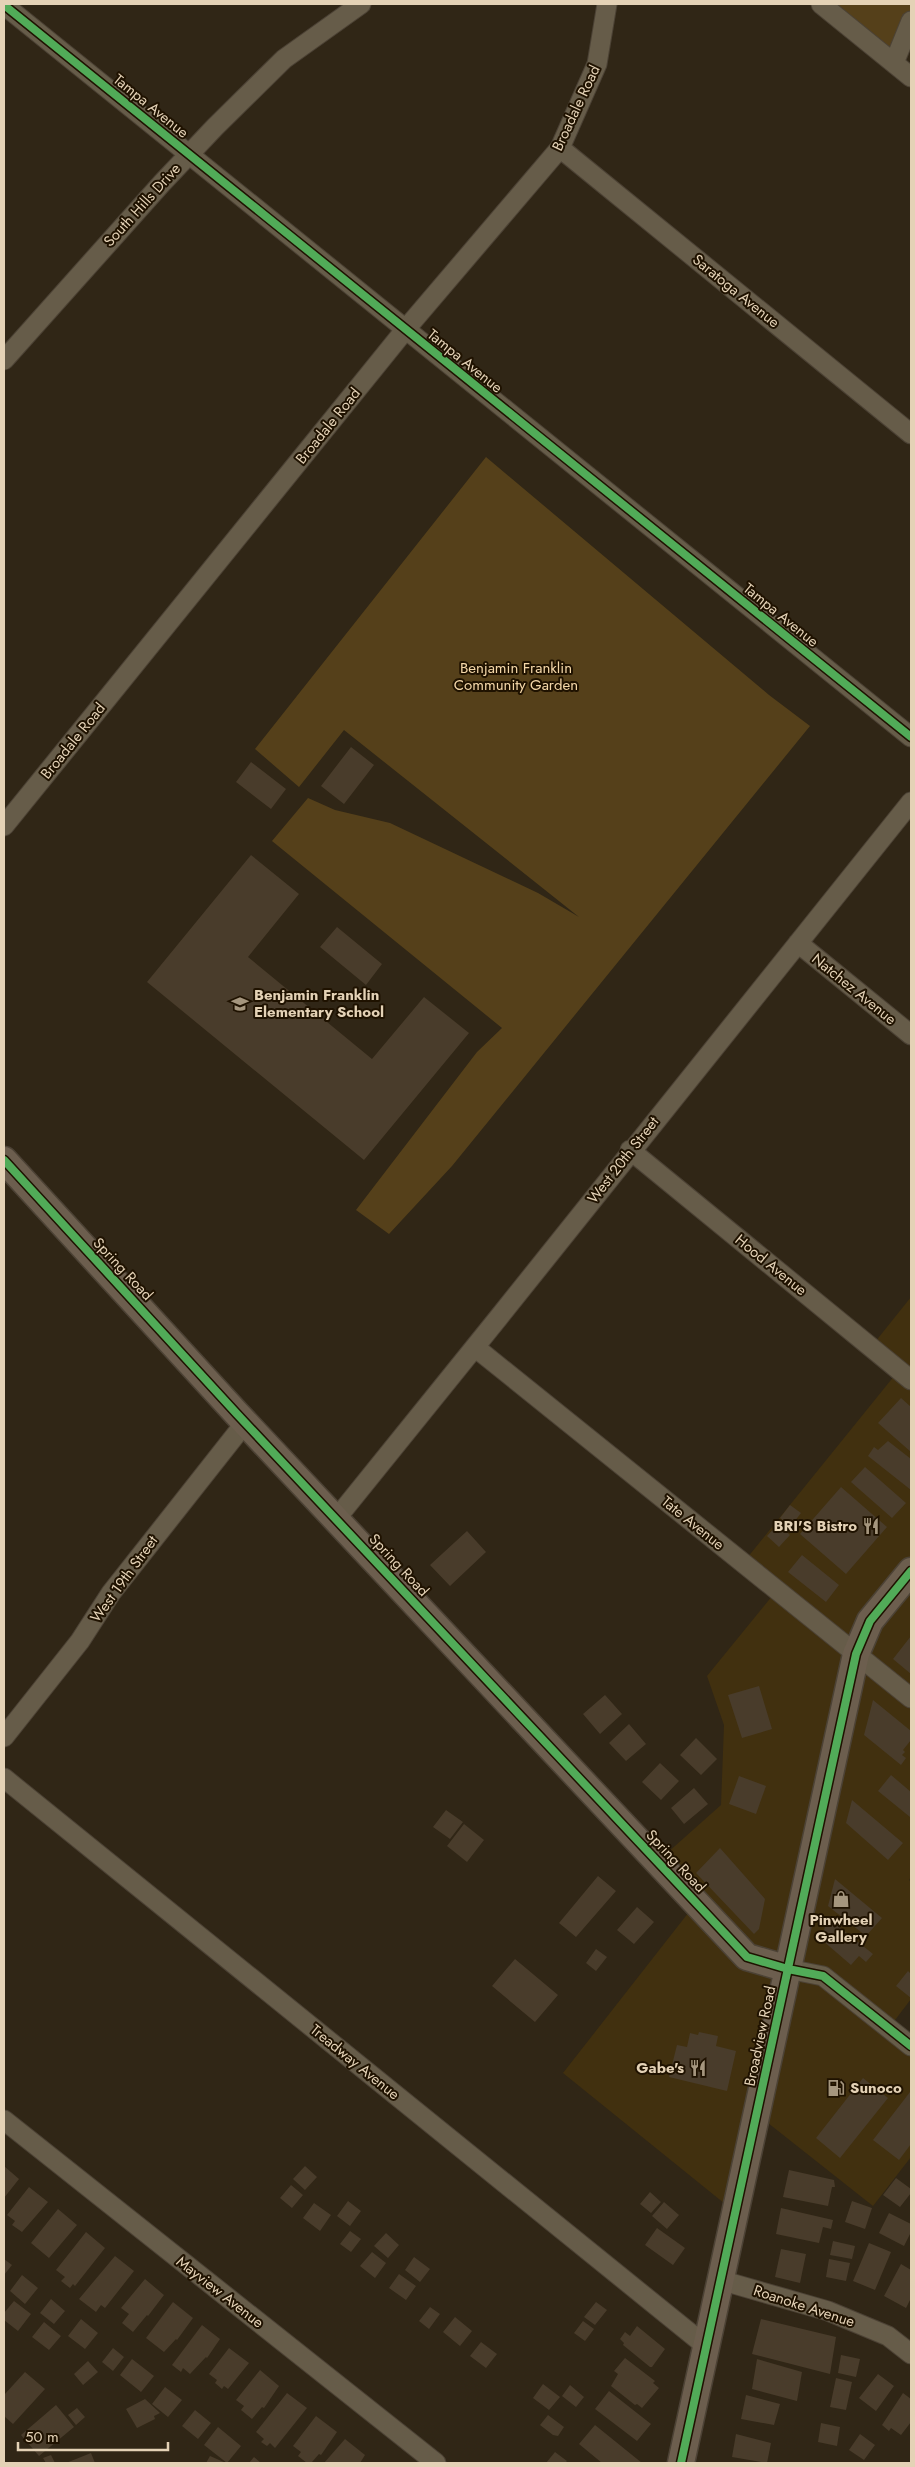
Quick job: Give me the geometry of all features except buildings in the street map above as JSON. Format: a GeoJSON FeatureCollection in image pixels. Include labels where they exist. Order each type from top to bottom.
{"type":"FeatureCollection","features":[{"type":"Feature","properties":{"kind":"street","name":"South Hills Drive"},"geometry":{"type":"LineString","coordinates":[[4,360],[188,155],[284,59],[360,4]]}},
{"type":"Feature","properties":{"kind":"street","name":"Broadale Road"},"geometry":{"type":"LineString","coordinates":[[4,826],[405,330],[560,148],[598,64],[607,4]]}},
{"type":"Feature","properties":{"kind":"street"},"geometry":{"type":"LineString","coordinates":[[821,4],[911,77]]}},
{"type":"Feature","properties":{"kind":"street","name":"Tampa Avenue"},"geometry":{"type":"LineString","coordinates":[[4,5],[911,737]]}},
{"type":"Feature","properties":{"kind":"street"},"geometry":{"type":"LineString","coordinates":[[894,63],[911,21]]}},
{"type":"Feature","properties":{"kind":"street","name":"Saratoga Avenue"},"geometry":{"type":"LineString","coordinates":[[560,148],[911,434]]}},
{"type":"Feature","properties":{"kind":"street","name":"West 20th Street"},"geometry":{"type":"LineString","coordinates":[[336,1519],[476,1348],[630,1150],[911,802]]}},
{"type":"Feature","properties":{"kind":"street","name":"Natchez Avenue"},"geometry":{"type":"LineString","coordinates":[[798,943],[911,1035]]}},
{"type":"Feature","properties":{"kind":"street","name":"Hood Avenue"},"geometry":{"type":"LineString","coordinates":[[630,1150],[911,1380]]}},
{"type":"Feature","properties":{"kind":"street","name":"Spring Road"},"geometry":{"type":"LineString","coordinates":[[4,1160],[336,1519],[747,1957],[788,1969]]}},
{"type":"Feature","properties":{"kind":"street","name":"Tate Avenue"},"geometry":{"type":"LineString","coordinates":[[476,1348],[911,1698]]}},
{"type":"Feature","properties":{"kind":"street","name":"West 19th Street"},"geometry":{"type":"LineString","coordinates":[[4,1737],[80,1641],[110,1593],[246,1422]]}},
{"type":"Feature","properties":{"kind":"street","name":"Broadview Road"},"geometry":{"type":"LineString","coordinates":[[681,2463],[856,1654],[870,1621],[911,1571]]}},
{"type":"Feature","properties":{"kind":"street","name":"Treadway Avenue"},"geometry":{"type":"LineString","coordinates":[[4,1778],[706,2346]]}},
{"type":"Feature","properties":{"kind":"street"},"geometry":{"type":"LineString","coordinates":[[788,1969],[823,1976],[911,2046]]}},
{"type":"Feature","properties":{"kind":"street","name":"Mayview Avenue"},"geometry":{"type":"LineString","coordinates":[[4,2120],[436,2463]]}},
{"type":"Feature","properties":{"kind":"street","name":"Roanoke Avenue"},"geometry":{"type":"LineString","coordinates":[[720,2280],[828,2311],[888,2336],[911,2354]]}},
{"type":"Feature","properties":{"kind":"shaded area"},"geometry":{"type":"Polygon","coordinates":[[[911,1297],[911,1877],[909,1880],[911,1882],[911,1999],[889,2028],[911,2046],[911,2157],[873,2206],[758,2115],[735,2212],[563,2073],[696,1903],[657,1862],[721,1805],[724,1725],[707,1676],[777,1590],[743,1563],[899,1370],[871,1347],[911,1297]]]}},
{"type":"Feature","properties":{"kind":"green space"},"geometry":{"type":"Polygon","coordinates":[[[821,4],[911,4],[911,21],[894,63],[821,4]]]}},
{"type":"Feature","properties":{"kind":"green space","name":"Benjamin Franklin Community Garden"},"geometry":{"type":"Polygon","coordinates":[[[486,457],[769,695],[810,726],[452,1166],[389,1234],[356,1210],[477,1052],[502,1028],[272,841],[308,798],[335,810],[390,823],[538,893],[579,917],[344,730],[299,787],[255,749],[486,457]]]}},
{"type":"Feature","properties":{"kind":"cycle path"},"geometry":{"type":"LineString","coordinates":[[4,5],[911,737]]}},
{"type":"Feature","properties":{"kind":"cycle path"},"geometry":{"type":"LineString","coordinates":[[4,1160],[237,1414],[747,1957],[788,1969],[823,1976],[911,2046]]}},
{"type":"Feature","properties":{"kind":"cycle path"},"geometry":{"type":"LineString","coordinates":[[681,2463],[856,1654],[870,1621],[911,1571]]}},
{"type":"Feature","properties":{"kind":"place","name":"Benjamin Franklin Elementary School"},"geometry":{"type":"Point","coordinates":[240,1004]}},
{"type":"Feature","properties":{"kind":"place","name":"BRI'S Bistro"},"geometry":{"type":"Point","coordinates":[871,1526]}},
{"type":"Feature","properties":{"kind":"place","name":"Pinwheel Gallery"},"geometry":{"type":"Point","coordinates":[841,1899]}},
{"type":"Feature","properties":{"kind":"place","name":"Gabe's"},"geometry":{"type":"Point","coordinates":[698,2068]}},
{"type":"Feature","properties":{"kind":"place","name":"Sunoco"},"geometry":{"type":"Point","coordinates":[836,2088]}}]}
